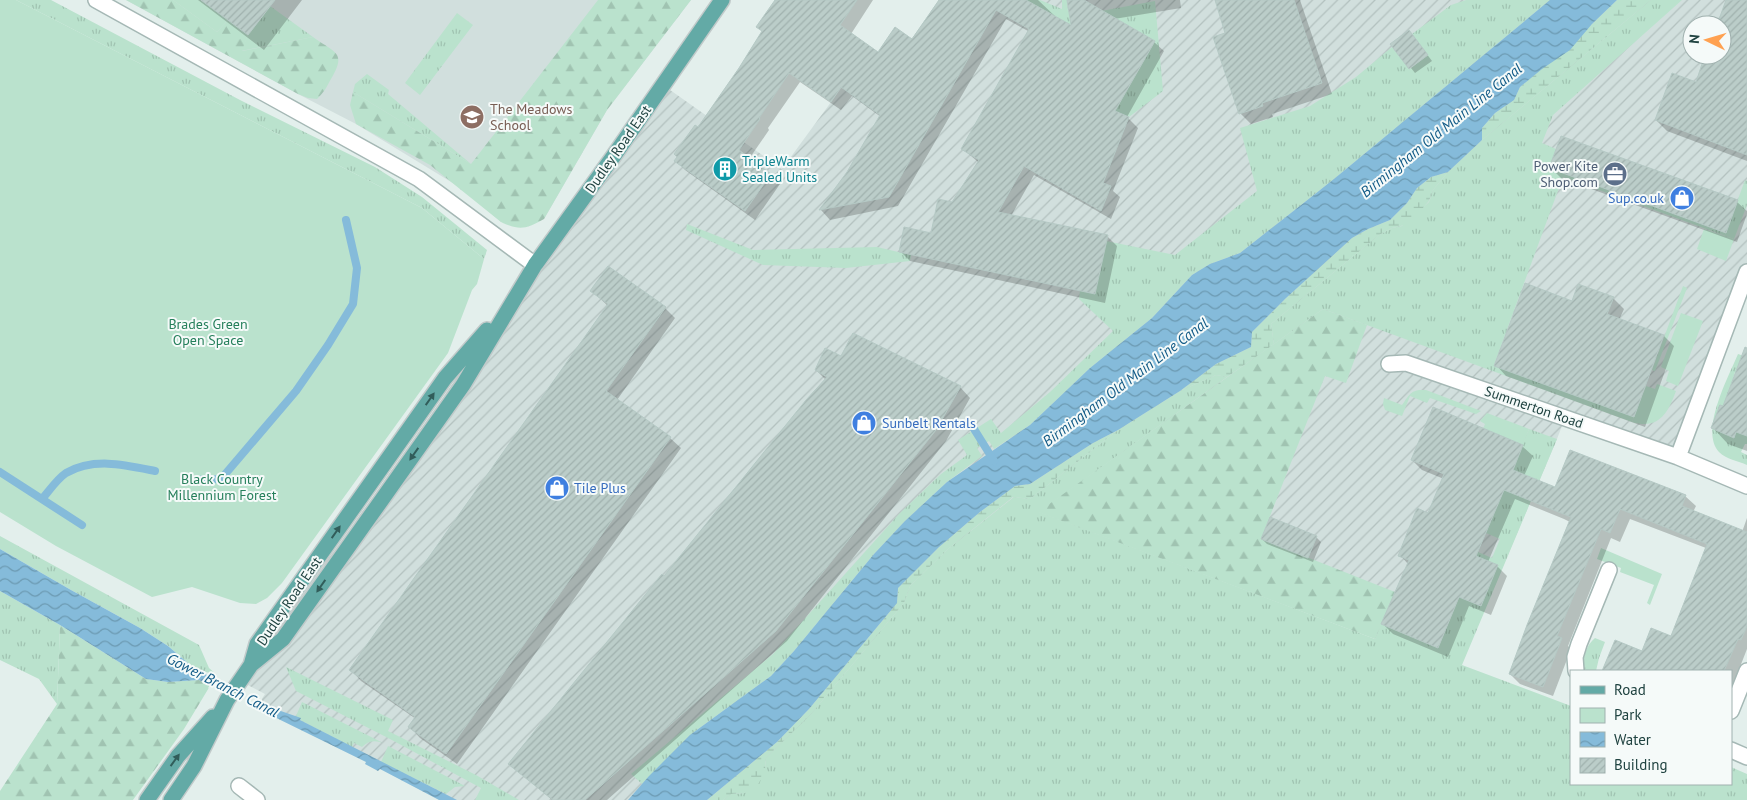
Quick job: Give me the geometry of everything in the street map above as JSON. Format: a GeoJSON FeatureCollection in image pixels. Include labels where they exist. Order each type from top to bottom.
{"type":"FeatureCollection","features":[{"type":"Feature","properties":{"kind":"main road","name":"Dudley Road East"},"geometry":{"type":"LineString","coordinates":[[227,700],[251,665],[284,639],[462,385],[535,265],[614,157],[722,0]]}},
{"type":"Feature","properties":{"kind":"main road"},"geometry":{"type":"LineString","coordinates":[[147,800],[178,756],[227,700]]}},
{"type":"Feature","properties":{"kind":"main road"},"geometry":{"type":"LineString","coordinates":[[171,800],[194,766],[227,700]]}},
{"type":"Feature","properties":{"kind":"street"},"geometry":{"type":"LineString","coordinates":[[96,0],[419,179],[535,265]]}},
{"type":"Feature","properties":{"kind":"street"},"geometry":{"type":"LineString","coordinates":[[1678,457],[1747,272]]}},
{"type":"Feature","properties":{"kind":"street","name":"Summerton Road"},"geometry":{"type":"LineString","coordinates":[[1389,364],[1406,362],[1678,457],[1747,486]]}},
{"type":"Feature","properties":{"kind":"street"},"geometry":{"type":"LineString","coordinates":[[1576,670],[1575,658],[1578,644],[1609,570]]}},
{"type":"Feature","properties":{"kind":"street"},"geometry":{"type":"LineString","coordinates":[[1732,708],[1747,671]]}},
{"type":"Feature","properties":{"kind":"street"},"geometry":{"type":"LineString","coordinates":[[1732,750],[1747,757]]}},
{"type":"Feature","properties":{"kind":"street"},"geometry":{"type":"LineString","coordinates":[[240,786],[257,800]]}},
{"type":"Feature","properties":{"kind":"shaded area","name":"The Meadows School"},"geometry":{"type":"Polygon","coordinates":[[[126,0],[691,0],[607,110],[544,219],[501,222],[461,188],[356,124],[126,0]]]}},
{"type":"Feature","properties":{"kind":"shaded area"},"geometry":{"type":"Polygon","coordinates":[[[939,0],[1747,0],[1747,272],[1678,457],[1565,418],[1459,670],[1055,519],[878,800],[445,800],[258,705],[265,694],[240,681],[372,498],[663,85],[782,169],[842,87],[866,104],[939,0]]]}},
{"type":"Feature","properties":{"kind":"green space","name":"Brades Green Open Space"},"geometry":{"type":"Polygon","coordinates":[[[0,0],[16,0],[422,208],[484,259],[477,284],[472,290],[448,353],[282,583],[267,598],[256,604],[240,603],[192,587],[152,597],[56,546],[0,512],[0,0]]]}},
{"type":"Feature","properties":{"kind":"green space"},"geometry":{"type":"Polygon","coordinates":[[[16,0],[51,0],[240,100],[375,167],[422,197],[487,250],[484,259],[422,208],[16,0]]]}},
{"type":"Feature","properties":{"kind":"green space"},"geometry":{"type":"Polygon","coordinates":[[[126,0],[173,0],[217,32],[228,20],[248,35],[242,51],[313,37],[336,54],[338,63],[336,70],[317,99],[308,98],[126,0]]]}},
{"type":"Feature","properties":{"kind":"green space"},"geometry":{"type":"Polygon","coordinates":[[[173,0],[201,0],[228,20],[217,32],[173,0]]]}},
{"type":"Feature","properties":{"kind":"green space"},"geometry":{"type":"Polygon","coordinates":[[[598,0],[691,0],[607,110],[544,219],[523,228],[513,227],[501,222],[430,165],[356,124],[350,105],[353,92],[471,164],[598,0]]]}},
{"type":"Feature","properties":{"kind":"green space"},"geometry":{"type":"Polygon","coordinates":[[[1026,0],[1040,0],[1062,9],[1062,0],[1067,0],[1068,11],[1080,15],[1155,1],[1163,91],[1129,117],[1115,111],[1155,41],[1110,15],[1088,53],[1026,0]]]}},
{"type":"Feature","properties":{"kind":"green space"},"geometry":{"type":"Polygon","coordinates":[[[1466,0],[1550,0],[1334,179],[1240,253],[1210,264],[1192,275],[1152,318],[1090,368],[1030,425],[994,449],[989,441],[977,448],[982,456],[947,482],[905,521],[874,554],[771,676],[690,735],[642,784],[631,774],[773,654],[899,514],[941,474],[967,455],[958,440],[991,419],[1001,433],[1050,392],[1113,331],[1079,299],[1080,290],[1095,293],[1106,241],[1175,255],[1257,191],[1240,128],[1310,106],[1356,77],[1392,47],[1410,69],[1427,55],[1412,34],[1451,5],[1466,0]]]}},
{"type":"Feature","properties":{"kind":"green space"},"geometry":{"type":"Polygon","coordinates":[[[1617,0],[1651,0],[1482,140],[1482,128],[1495,113],[1514,100],[1520,87],[1617,0]]]}},
{"type":"Feature","properties":{"kind":"green space"},"geometry":{"type":"Polygon","coordinates":[[[1651,0],[1682,0],[1553,115],[1542,143],[1556,149],[1549,168],[1726,232],[1745,180],[1747,181],[1747,205],[1734,239],[1563,177],[1494,365],[1634,417],[1632,422],[1323,309],[1274,344],[1271,324],[1379,235],[1392,228],[1402,226],[1429,202],[1433,190],[1448,172],[1482,140],[1651,0]]]}},
{"type":"Feature","properties":{"kind":"green space"},"geometry":{"type":"Polygon","coordinates":[[[270,6],[313,37],[241,51],[248,35],[270,6]]]}},
{"type":"Feature","properties":{"kind":"green space"},"geometry":{"type":"Polygon","coordinates":[[[457,13],[473,25],[420,95],[405,83],[457,13]]]}},
{"type":"Feature","properties":{"kind":"green space"},"geometry":{"type":"Polygon","coordinates":[[[367,74],[389,90],[388,94],[471,164],[353,92],[355,84],[367,74]]]}},
{"type":"Feature","properties":{"kind":"green space"},"geometry":{"type":"Polygon","coordinates":[[[1448,172],[1433,190],[1429,201],[1409,224],[1392,228],[1379,235],[1271,324],[1274,344],[1227,377],[1216,375],[1180,391],[1216,364],[1251,347],[1252,332],[1352,238],[1390,220],[1407,203],[1417,188],[1431,177],[1448,172]]]}},
{"type":"Feature","properties":{"kind":"green space"},"geometry":{"type":"Polygon","coordinates":[[[687,224],[753,250],[877,247],[911,255],[910,261],[846,268],[763,265],[686,230],[687,224]]]}},
{"type":"Feature","properties":{"kind":"green space"},"geometry":{"type":"Polygon","coordinates":[[[1704,229],[1734,239],[1726,261],[1697,249],[1704,229]]]}},
{"type":"Feature","properties":{"kind":"green space"},"geometry":{"type":"Polygon","coordinates":[[[1683,286],[1687,288],[1655,371],[1652,370],[1683,286]]]}},
{"type":"Feature","properties":{"kind":"green space"},"geometry":{"type":"Polygon","coordinates":[[[1323,309],[1367,325],[1346,383],[1325,376],[1261,539],[1395,592],[1375,639],[1038,512],[1323,309]]]}},
{"type":"Feature","properties":{"kind":"green space"},"geometry":{"type":"Polygon","coordinates":[[[1681,313],[1703,321],[1678,386],[1666,381],[1669,371],[1661,367],[1681,313]]]}},
{"type":"Feature","properties":{"kind":"green space"},"geometry":{"type":"Polygon","coordinates":[[[1738,354],[1747,357],[1738,373],[1735,372],[1725,407],[1720,405],[1734,437],[1736,432],[1747,436],[1747,444],[1745,444],[1741,452],[1747,455],[1747,465],[1719,452],[1714,443],[1712,431],[1718,403],[1738,354]]]}},
{"type":"Feature","properties":{"kind":"green space"},"geometry":{"type":"Polygon","coordinates":[[[1216,375],[1227,377],[1039,512],[1375,639],[1381,624],[1438,648],[1478,552],[1492,558],[1500,539],[1486,533],[1529,429],[1557,439],[1462,665],[1570,706],[1570,785],[1732,785],[1732,767],[1747,774],[1747,800],[723,800],[731,794],[745,793],[765,769],[766,758],[811,714],[904,603],[910,586],[948,549],[1014,497],[1030,499],[1118,430],[1180,391],[1216,375]],[[1480,558],[1463,598],[1480,606],[1498,565],[1480,558]]]}},
{"type":"Feature","properties":{"kind":"green space"},"geometry":{"type":"Polygon","coordinates":[[[1657,384],[1676,391],[1666,413],[1656,422],[1649,424],[1632,422],[1646,386],[1655,389],[1657,384]]]}},
{"type":"Feature","properties":{"kind":"green space"},"geometry":{"type":"Polygon","coordinates":[[[1426,390],[1481,411],[1476,414],[1430,398],[1427,403],[1410,396],[1402,416],[1385,410],[1384,398],[1402,405],[1411,393],[1426,390]]]}},
{"type":"Feature","properties":{"kind":"green space"},"geometry":{"type":"Polygon","coordinates":[[[1487,413],[1529,429],[1523,445],[1483,429],[1485,424],[1480,421],[1487,413]]]}},
{"type":"Feature","properties":{"kind":"green space"},"geometry":{"type":"Polygon","coordinates":[[[1118,430],[1030,499],[1013,497],[948,549],[910,586],[904,603],[811,714],[766,758],[765,769],[759,783],[745,793],[731,794],[723,800],[707,800],[777,742],[809,709],[897,603],[898,588],[939,547],[980,512],[1015,486],[1030,484],[1093,443],[1118,430]]]}},
{"type":"Feature","properties":{"kind":"green space"},"geometry":{"type":"Polygon","coordinates":[[[0,536],[199,645],[209,668],[217,675],[195,669],[168,646],[140,628],[0,549],[0,536]]]}},
{"type":"Feature","properties":{"kind":"green space"},"geometry":{"type":"Polygon","coordinates":[[[1601,548],[1662,574],[1650,605],[1647,603],[1654,585],[1620,572],[1621,568],[1597,559],[1601,548]]]}},
{"type":"Feature","properties":{"kind":"green space"},"geometry":{"type":"Polygon","coordinates":[[[0,591],[60,625],[57,704],[39,679],[0,660],[0,591]]]}},
{"type":"Feature","properties":{"kind":"green space"},"geometry":{"type":"Polygon","coordinates":[[[60,625],[146,679],[168,682],[199,680],[210,686],[184,729],[133,800],[0,800],[0,791],[57,704],[60,625]]]}},
{"type":"Feature","properties":{"kind":"green space"},"geometry":{"type":"Polygon","coordinates":[[[1595,638],[1605,642],[1596,670],[1583,670],[1585,653],[1595,638]]]}},
{"type":"Feature","properties":{"kind":"green space"},"geometry":{"type":"Polygon","coordinates":[[[286,667],[393,720],[388,731],[476,775],[519,800],[475,800],[481,788],[296,691],[286,667]]]}},
{"type":"Feature","properties":{"kind":"green space"},"geometry":{"type":"Polygon","coordinates":[[[302,702],[385,744],[373,741],[362,747],[354,743],[352,747],[300,720],[296,716],[302,702]]]}},
{"type":"Feature","properties":{"kind":"green space"},"geometry":{"type":"Polygon","coordinates":[[[388,746],[465,786],[455,787],[446,794],[381,762],[388,746]]]}},
{"type":"Feature","properties":{"kind":"water","name":"Birmingham Old Main Line Canal"},"geometry":{"type":"Polygon","coordinates":[[[1550,0],[1617,0],[1592,24],[1570,50],[1520,87],[1514,100],[1495,113],[1482,128],[1482,140],[1448,172],[1431,177],[1417,188],[1407,203],[1390,220],[1352,238],[1285,299],[1252,332],[1251,347],[1216,364],[1180,391],[1118,430],[1093,443],[1030,484],[1015,486],[980,512],[939,547],[898,588],[897,603],[809,709],[777,742],[707,800],[628,800],[690,735],[771,676],[874,554],[905,521],[947,482],[1030,425],[1090,368],[1152,318],[1192,275],[1210,264],[1240,253],[1334,179],[1550,0]]]}},
{"type":"Feature","properties":{"kind":"water","name":"Gower Branch Canal"},"geometry":{"type":"Polygon","coordinates":[[[0,549],[140,628],[168,646],[195,669],[275,709],[301,718],[300,720],[457,800],[439,800],[199,680],[168,682],[146,679],[60,625],[0,591],[0,549]]]}},
{"type":"Feature","properties":{"kind":"pier"},"geometry":{"type":"Polygon","coordinates":[[[216,676],[262,699],[255,711],[208,688],[216,676]]]}},
{"type":"Feature","properties":{"kind":"building"},"geometry":{"type":"Polygon","coordinates":[[[201,0],[275,0],[248,35],[201,0]]]}},
{"type":"Feature","properties":{"kind":"building"},"geometry":{"type":"Polygon","coordinates":[[[775,0],[857,0],[840,25],[878,52],[895,27],[912,39],[939,0],[1026,0],[1071,25],[1067,0],[1084,0],[1155,41],[1115,111],[1129,117],[1103,183],[1111,186],[1101,211],[1024,166],[998,212],[1108,235],[1095,294],[899,252],[904,227],[931,233],[938,199],[952,202],[979,160],[961,149],[1029,29],[996,10],[889,197],[819,210],[847,172],[880,115],[841,87],[831,102],[789,73],[739,150],[771,174],[745,211],[674,161],[677,157],[674,154],[695,125],[698,127],[739,68],[762,31],[756,27],[775,0]]]}},
{"type":"Feature","properties":{"kind":"building"},"geometry":{"type":"Polygon","coordinates":[[[1215,0],[1294,0],[1322,83],[1262,103],[1263,106],[1239,114],[1213,37],[1225,33],[1215,0]]]}},
{"type":"Feature","properties":{"kind":"building"},"geometry":{"type":"Polygon","coordinates":[[[1726,0],[1747,0],[1747,155],[1655,120],[1672,73],[1696,82],[1702,65],[1732,65],[1732,15],[1721,15],[1726,0]]]}},
{"type":"Feature","properties":{"kind":"building"},"geometry":{"type":"Polygon","coordinates":[[[1409,30],[1428,55],[1409,69],[1390,44],[1409,30]]]}},
{"type":"Feature","properties":{"kind":"building"},"geometry":{"type":"Polygon","coordinates":[[[1561,136],[1738,200],[1726,233],[1549,168],[1561,136]]]}},
{"type":"Feature","properties":{"kind":"building","name":"Tile Plus"},"geometry":{"type":"Polygon","coordinates":[[[608,266],[666,307],[606,391],[671,437],[446,754],[408,727],[415,717],[349,670],[608,304],[590,291],[608,266]]]}},
{"type":"Feature","properties":{"kind":"building"},"geometry":{"type":"Polygon","coordinates":[[[1525,283],[1572,301],[1578,284],[1614,297],[1607,314],[1664,335],[1634,417],[1494,366],[1525,283]]]}},
{"type":"Feature","properties":{"kind":"building"},"geometry":{"type":"Polygon","coordinates":[[[853,333],[961,386],[936,430],[776,631],[585,800],[553,800],[508,764],[662,574],[664,576],[806,400],[827,377],[815,370],[825,348],[841,356],[853,333]]]}},
{"type":"Feature","properties":{"kind":"building"},"geometry":{"type":"Polygon","coordinates":[[[1745,347],[1747,348],[1747,436],[1736,432],[1734,438],[1711,428],[1720,405],[1723,406],[1745,347]]]}},
{"type":"Feature","properties":{"kind":"building"},"geometry":{"type":"Polygon","coordinates":[[[1433,407],[1523,445],[1513,470],[1555,487],[1570,450],[1686,495],[1682,506],[1747,532],[1747,626],[1741,640],[1738,639],[1724,670],[1602,670],[1615,640],[1642,651],[1651,628],[1671,636],[1707,544],[1620,509],[1610,533],[1601,529],[1557,636],[1562,638],[1543,687],[1509,674],[1571,517],[1504,490],[1476,556],[1498,565],[1481,606],[1459,597],[1438,648],[1381,624],[1409,560],[1398,556],[1417,508],[1428,513],[1444,474],[1411,460],[1433,407]]]}},
{"type":"Feature","properties":{"kind":"building"},"geometry":{"type":"Polygon","coordinates":[[[1270,517],[1317,536],[1308,558],[1261,539],[1270,517]]]}},
{"type":"Feature","properties":{"kind":"waterway"},"geometry":{"type":"LineString","coordinates":[[193,480],[221,479],[296,391],[328,345],[353,304],[357,268],[346,220]]}},
{"type":"Feature","properties":{"kind":"waterway"},"geometry":{"type":"LineString","coordinates":[[974,429],[994,461]]}},
{"type":"Feature","properties":{"kind":"waterway"},"geometry":{"type":"LineString","coordinates":[[42,499],[66,473],[88,465],[110,464],[155,471]]}},
{"type":"Feature","properties":{"kind":"waterway"},"geometry":{"type":"LineString","coordinates":[[0,472],[82,525]]}},
{"type":"Feature","properties":{"kind":"place","name":"The Meadows School"},"geometry":{"type":"Point","coordinates":[472,117]}},
{"type":"Feature","properties":{"kind":"place","name":"TripleWarm Sealed Units"},"geometry":{"type":"Point","coordinates":[725,169]}},
{"type":"Feature","properties":{"kind":"place","name":"Power Kite Shop.com"},"geometry":{"type":"Point","coordinates":[1615,174]}},
{"type":"Feature","properties":{"kind":"place","name":"Sup.co.uk"},"geometry":{"type":"Point","coordinates":[1682,198]}},
{"type":"Feature","properties":{"kind":"place","name":"Sunbelt Rentals"},"geometry":{"type":"Point","coordinates":[864,423]}},
{"type":"Feature","properties":{"kind":"place","name":"Tile Plus"},"geometry":{"type":"Point","coordinates":[557,488]}},
{"type":"Feature","properties":{"kind":"park label","name":"Black Country Millennium Forest"},"geometry":{"type":"Point","coordinates":[222,488]}}]}
